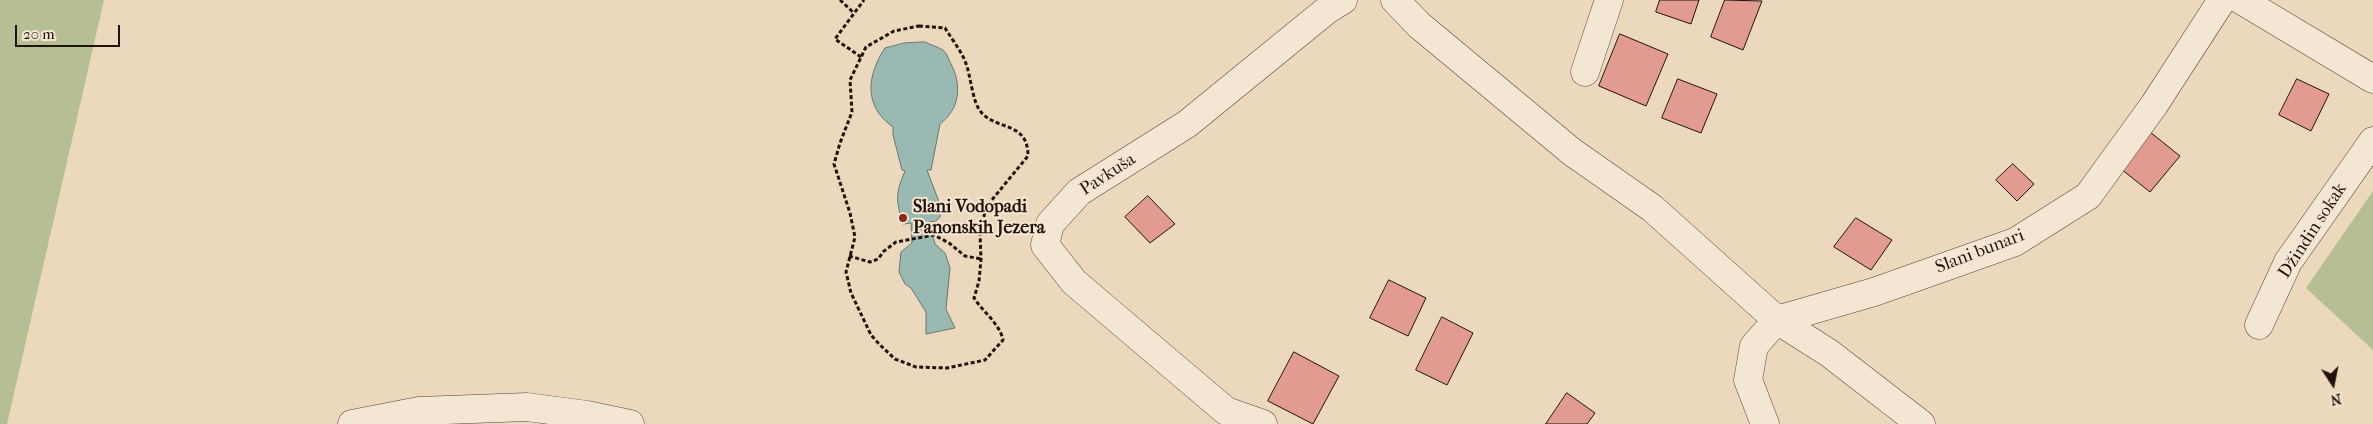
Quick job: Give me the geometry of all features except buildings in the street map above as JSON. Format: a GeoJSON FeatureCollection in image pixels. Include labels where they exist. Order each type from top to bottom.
{"type":"FeatureCollection","features":[{"type":"Feature","properties":{"kind":"street","name":"Pavkuša"},"geometry":{"type":"LineString","coordinates":[[1263,424],[1226,411],[1074,282],[1045,245],[1050,224],[1079,192],[1188,124],[1327,10],[1343,0]]}},
{"type":"Feature","properties":{"kind":"street"},"geometry":{"type":"LineString","coordinates":[[1396,0],[1419,25],[1572,152],[1652,208],[1777,320],[1829,353],[1921,424]]}},
{"type":"Feature","properties":{"kind":"street"},"geometry":{"type":"LineString","coordinates":[[1585,72],[1609,0]]}},
{"type":"Feature","properties":{"kind":"street","name":"Slani bunari"},"geometry":{"type":"LineString","coordinates":[[1777,320],[1874,292],[2015,242],[2088,196],[2154,106],[2222,0]]}},
{"type":"Feature","properties":{"kind":"street"},"geometry":{"type":"LineString","coordinates":[[2241,0],[2373,78]]}},
{"type":"Feature","properties":{"kind":"street","name":"Džindin sokak"},"geometry":{"type":"LineString","coordinates":[[2259,324],[2288,262],[2373,141]]}},
{"type":"Feature","properties":{"kind":"street"},"geometry":{"type":"LineString","coordinates":[[1765,424],[1748,380],[1754,346],[1777,320]]}},
{"type":"Feature","properties":{"kind":"street"},"geometry":{"type":"LineString","coordinates":[[352,424],[527,408],[587,415],[630,424]]}},
{"type":"Feature","properties":{"kind":"path"},"geometry":{"type":"LineString","coordinates":[[840,0],[854,13]]}},
{"type":"Feature","properties":{"kind":"path"},"geometry":{"type":"LineString","coordinates":[[861,57],[835,39],[864,0]]}},
{"type":"Feature","properties":{"kind":"path"},"geometry":{"type":"LineString","coordinates":[[919,26],[944,28],[965,60],[979,110],[989,120],[1013,128],[1021,134],[1028,148],[1028,156],[986,206],[980,234],[981,259],[979,281],[974,298],[981,310],[1001,331],[1003,340],[985,360],[947,368],[928,369],[895,359],[871,335],[851,293],[846,272],[855,237],[850,213],[834,164],[852,112],[850,80],[861,57],[866,47],[894,31],[919,26]]}},
{"type":"Feature","properties":{"kind":"path"},"geometry":{"type":"LineString","coordinates":[[849,256],[870,262],[878,260],[884,251],[896,242],[909,238],[934,235],[949,243],[965,256],[981,259]]}},
{"type":"Feature","properties":{"kind":"green space"},"geometry":{"type":"Polygon","coordinates":[[[0,0],[104,0],[7,424],[0,424],[0,0]]]}},
{"type":"Feature","properties":{"kind":"green space"},"geometry":{"type":"Polygon","coordinates":[[[2373,191],[2373,350],[2306,288],[2373,191]]]}},
{"type":"Feature","properties":{"kind":"water"},"geometry":{"type":"Polygon","coordinates":[[[925,42],[946,53],[955,72],[958,88],[952,111],[940,124],[931,170],[927,170],[941,207],[940,217],[936,221],[929,222],[935,244],[945,253],[950,268],[946,309],[955,328],[926,334],[926,312],[911,288],[905,284],[899,272],[901,252],[912,243],[911,223],[903,224],[898,203],[899,186],[905,171],[902,170],[893,135],[893,127],[883,119],[877,110],[871,90],[874,69],[885,48],[904,43],[925,42]]]}},
{"type":"Feature","properties":{"kind":"place","name":"Slani Vodopadi Panonskih Jezera"},"geometry":{"type":"Point","coordinates":[903,218]}}]}
